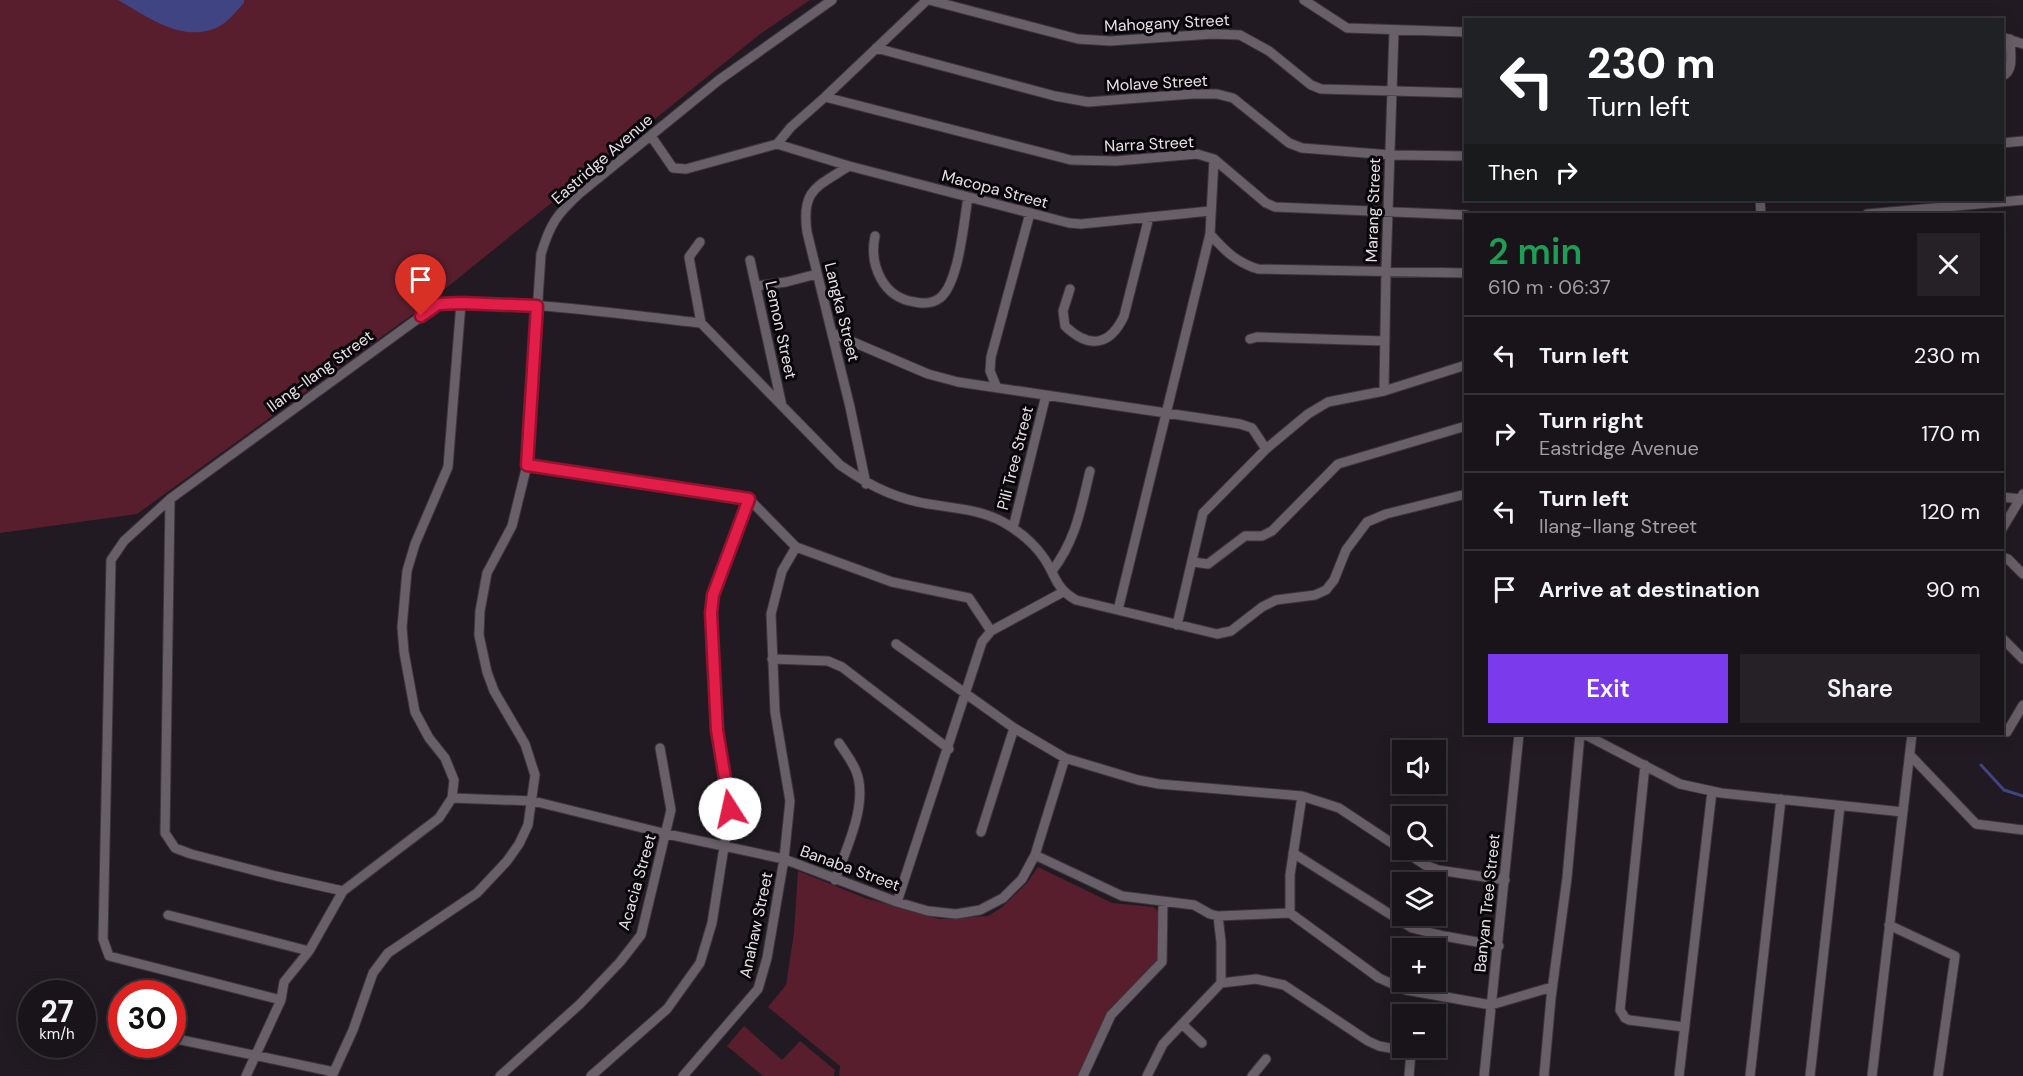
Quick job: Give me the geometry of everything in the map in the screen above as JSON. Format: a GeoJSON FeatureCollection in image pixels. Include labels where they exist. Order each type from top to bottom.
{"type":"FeatureCollection","features":[{"type":"Feature","properties":{"kind":"street","name":"Eastridge Avenue"},"geometry":{"type":"LineString","coordinates":[[335,1074],[354,1030],[372,973],[388,953],[398,945],[477,893],[519,844],[528,825],[536,775],[525,744],[494,692],[479,635],[480,611],[487,573],[512,526],[527,465],[541,254],[549,230],[562,209],[719,80],[832,0]]}},
{"type":"Feature","properties":{"kind":"street"},"geometry":{"type":"LineString","coordinates":[[651,136],[673,168],[678,169],[686,169],[777,144],[791,127],[928,0]]}},
{"type":"Feature","properties":{"kind":"street","name":"Mahogany Street"},"geometry":{"type":"LineString","coordinates":[[928,0],[1078,39],[1110,41],[1214,34],[1240,35],[1269,51],[1311,85],[1321,89],[1464,93]]}},
{"type":"Feature","properties":{"kind":"street"},"geometry":{"type":"LineString","coordinates":[[1304,0],[1347,28],[1464,32]]}},
{"type":"Feature","properties":{"kind":"street","name":"Marang Street"},"geometry":{"type":"LineString","coordinates":[[1384,391],[1394,30]]}},
{"type":"Feature","properties":{"kind":"street"},"geometry":{"type":"LineString","coordinates":[[2004,76],[2010,70],[2006,38],[2023,44]]}},
{"type":"Feature","properties":{"kind":"street","name":"Molave Street"},"geometry":{"type":"LineString","coordinates":[[876,48],[1055,96],[1088,102],[1217,94],[1233,98],[1289,143],[1302,148],[1391,155],[1464,156]]}},
{"type":"Feature","properties":{"kind":"street","name":"Narra Street"},"geometry":{"type":"LineString","coordinates":[[825,97],[1071,160],[1116,161],[1197,154],[1214,159],[1266,203],[1275,207],[1464,215]]}},
{"type":"Feature","properties":{"kind":"street"},"geometry":{"type":"LineString","coordinates":[[2004,143],[2023,141]]}},
{"type":"Feature","properties":{"kind":"street","name":"Macopa Street"},"geometry":{"type":"LineString","coordinates":[[777,144],[849,166],[1069,223],[1081,224],[1210,211]]}},
{"type":"Feature","properties":{"kind":"street"},"geometry":{"type":"LineString","coordinates":[[1118,610],[1210,234],[1214,159]]}},
{"type":"Feature","properties":{"kind":"street","name":"Langka Street"},"geometry":{"type":"LineString","coordinates":[[849,166],[813,190],[807,202],[805,217],[866,484]]}},
{"type":"Feature","properties":{"kind":"street"},"geometry":{"type":"LineString","coordinates":[[875,236],[873,249],[879,278],[891,293],[909,302],[927,304],[942,297],[955,275],[968,197]]}},
{"type":"Feature","properties":{"kind":"street"},"geometry":{"type":"LineString","coordinates":[[1894,213],[1966,210],[2023,200]]}},
{"type":"Feature","properties":{"kind":"street"},"geometry":{"type":"LineString","coordinates":[[997,388],[990,371],[991,357],[1030,213]]}},
{"type":"Feature","properties":{"kind":"street"},"geometry":{"type":"LineString","coordinates":[[1070,289],[1063,310],[1065,326],[1077,338],[1091,341],[1108,339],[1118,330],[1124,316],[1149,217]]}},
{"type":"Feature","properties":{"kind":"street"},"geometry":{"type":"LineString","coordinates":[[1210,234],[1225,251],[1244,265],[1258,269],[1464,273]]}},
{"type":"Feature","properties":{"kind":"street"},"geometry":{"type":"LineString","coordinates":[[700,242],[689,257],[701,322],[840,465],[866,484],[916,501],[980,513],[1001,521],[1024,536],[1043,556],[1063,592],[1076,600],[1217,633],[1231,631],[1262,607],[1276,600],[1315,595],[1326,590],[1334,580],[1346,550],[1367,522],[1386,514],[1464,494]]}},
{"type":"Feature","properties":{"kind":"street","name":"Lemon Street"},"geometry":{"type":"LineString","coordinates":[[750,260],[782,406]]}},
{"type":"Feature","properties":{"kind":"street"},"geometry":{"type":"LineString","coordinates":[[756,286],[786,282],[817,274]]}},
{"type":"Feature","properties":{"kind":"street"},"geometry":{"type":"LineString","coordinates":[[246,1076],[281,1000],[284,982],[309,951],[327,916],[344,891],[439,818],[452,798],[454,780],[445,759],[429,738],[416,712],[404,652],[402,627],[407,571],[447,467],[461,303]]}},
{"type":"Feature","properties":{"kind":"street","name":"Ilang-Ilang Street"},"geometry":{"type":"LineString","coordinates":[[281,1000],[109,956],[104,939],[111,560],[124,540],[170,499],[438,304],[537,306],[701,322]]}},
{"type":"Feature","properties":{"kind":"street"},"geometry":{"type":"LineString","coordinates":[[832,333],[928,374],[958,382],[1252,428],[1266,449]]}},
{"type":"Feature","properties":{"kind":"street"},"geometry":{"type":"LineString","coordinates":[[1250,339],[1257,336],[1385,341]]}},
{"type":"Feature","properties":{"kind":"street"},"geometry":{"type":"LineString","coordinates":[[1177,624],[1203,513],[1266,449],[1308,414],[1328,402],[1384,391],[1464,366]]}},
{"type":"Feature","properties":{"kind":"street","name":"Pili Tree Street"},"geometry":{"type":"LineString","coordinates":[[1013,528],[1046,395]]}},
{"type":"Feature","properties":{"kind":"street"},"geometry":{"type":"LineString","coordinates":[[1193,562],[1209,564],[1245,536],[1262,536],[1272,531],[1338,464],[1464,427]]}},
{"type":"Feature","properties":{"kind":"street"},"geometry":{"type":"LineString","coordinates":[[527,465],[749,499],[796,547],[892,582],[969,598],[991,631]]}},
{"type":"Feature","properties":{"kind":"street"},"geometry":{"type":"LineString","coordinates":[[1052,571],[1069,547],[1076,530],[1090,471]]}},
{"type":"Feature","properties":{"kind":"street"},"geometry":{"type":"LineString","coordinates":[[2004,497],[2022,496]]}},
{"type":"Feature","properties":{"kind":"street"},"geometry":{"type":"LineString","coordinates":[[2004,526],[2022,496]]}},
{"type":"Feature","properties":{"kind":"street"},"geometry":{"type":"LineString","coordinates":[[170,499],[165,833],[175,848],[191,854],[344,891]]}},
{"type":"Feature","properties":{"kind":"street"},"geometry":{"type":"LineString","coordinates":[[591,1076],[667,1009],[700,963],[712,923],[730,809],[717,730],[711,613],[713,595],[749,499]]}},
{"type":"Feature","properties":{"kind":"street","name":"Anahaw Street"},"geometry":{"type":"LineString","coordinates":[[683,1076],[758,990],[767,958],[784,859],[790,801],[775,712],[771,614],[782,571],[796,547]]}},
{"type":"Feature","properties":{"kind":"street"},"geometry":{"type":"LineString","coordinates":[[2004,557],[2023,574]]}},
{"type":"Feature","properties":{"kind":"street"},"geometry":{"type":"LineString","coordinates":[[897,902],[949,749],[982,642],[991,631],[1063,592]]}},
{"type":"Feature","properties":{"kind":"street"},"geometry":{"type":"LineString","coordinates":[[2004,640],[2023,659]]}},
{"type":"Feature","properties":{"kind":"street"},"geometry":{"type":"LineString","coordinates":[[896,644],[1014,728],[1065,758],[1159,784],[1302,796],[1339,808],[1425,865],[1438,870],[1505,880]]}},
{"type":"Feature","properties":{"kind":"street"},"geometry":{"type":"LineString","coordinates":[[772,659],[828,661],[842,668],[949,749]]}},
{"type":"Feature","properties":{"kind":"street"},"geometry":{"type":"LineString","coordinates":[[2004,729],[2007,732],[2023,705]]}},
{"type":"Feature","properties":{"kind":"street"},"geometry":{"type":"LineString","coordinates":[[981,832],[1014,728]]}},
{"type":"Feature","properties":{"kind":"street","name":"Banyan Tree Street"},"geometry":{"type":"LineString","coordinates":[[1484,1076],[1519,735]]}},
{"type":"Feature","properties":{"kind":"street"},"geometry":{"type":"LineString","coordinates":[[1544,1076],[1552,987],[1567,878],[1580,735]]}},
{"type":"Feature","properties":{"kind":"street"},"geometry":{"type":"LineString","coordinates":[[1586,735],[1680,784],[1712,791],[1903,812]]}},
{"type":"Feature","properties":{"kind":"street"},"geometry":{"type":"LineString","coordinates":[[1872,1076],[1912,735]]}},
{"type":"Feature","properties":{"kind":"street"},"geometry":{"type":"LineString","coordinates":[[836,880],[859,809],[861,789],[856,770],[839,743]]}},
{"type":"Feature","properties":{"kind":"street","name":"Acacia Street"},"geometry":{"type":"LineString","coordinates":[[500,1076],[580,1004],[620,962],[640,934],[671,810],[660,748]]}},
{"type":"Feature","properties":{"kind":"street"},"geometry":{"type":"LineString","coordinates":[[1910,755],[1976,824],[2023,830]]}},
{"type":"Feature","properties":{"kind":"street","name":"Banaba Street"},"geometry":{"type":"LineString","coordinates":[[452,798],[533,801],[666,834],[784,859],[897,902],[928,911],[956,914],[980,910],[1003,898],[1022,879],[1035,855],[1065,758]]}},
{"type":"Feature","properties":{"kind":"street"},"geometry":{"type":"LineString","coordinates":[[1645,765],[1620,1010],[1624,1018],[1629,1020],[1684,1027]]}},
{"type":"Feature","properties":{"kind":"street"},"geometry":{"type":"LineString","coordinates":[[1679,1076],[1712,791]]}},
{"type":"Feature","properties":{"kind":"street"},"geometry":{"type":"LineString","coordinates":[[1290,913],[1290,875],[1302,796]]}},
{"type":"Feature","properties":{"kind":"street"},"geometry":{"type":"LineString","coordinates":[[1750,1076],[1781,799]]}},
{"type":"Feature","properties":{"kind":"street"},"geometry":{"type":"LineString","coordinates":[[1810,1076],[1840,806]]}},
{"type":"Feature","properties":{"kind":"street"},"geometry":{"type":"LineString","coordinates":[[1293,853],[1412,928],[1499,946]]}},
{"type":"Feature","properties":{"kind":"street"},"geometry":{"type":"LineString","coordinates":[[1035,855],[1122,896],[1194,905],[1218,916],[1290,913],[1379,978],[1406,990],[1491,1005],[1552,987]]}},
{"type":"Feature","properties":{"kind":"street"},"geometry":{"type":"LineString","coordinates":[[1083,1076],[1112,1015],[1162,962],[1162,902]]}},
{"type":"Feature","properties":{"kind":"street"},"geometry":{"type":"LineString","coordinates":[[168,915],[309,951]]}},
{"type":"Feature","properties":{"kind":"street"},"geometry":{"type":"LineString","coordinates":[[1218,916],[1221,942],[1221,983]]}},
{"type":"Feature","properties":{"kind":"street"},"geometry":{"type":"LineString","coordinates":[[1889,926],[1955,956],[1938,1076]]}},
{"type":"Feature","properties":{"kind":"street"},"geometry":{"type":"LineString","coordinates":[[1147,1076],[1163,1044],[1221,983],[1256,979],[1284,985],[1368,1041],[1379,1046],[1411,1052],[1409,1076]]}},
{"type":"Feature","properties":{"kind":"street"},"geometry":{"type":"LineString","coordinates":[[1182,1024],[1202,1043]]}},
{"type":"Feature","properties":{"kind":"street"},"geometry":{"type":"LineString","coordinates":[[186,1041],[335,1074]]}},
{"type":"Feature","properties":{"kind":"street"},"geometry":{"type":"LineString","coordinates":[[1252,1076],[1266,1059]]}},
{"type":"Feature","properties":{"kind":"shaded area"},"geometry":{"type":"Polygon","coordinates":[[[0,0],[810,0],[760,34],[424,306],[137,514],[0,533],[0,0]]]}},
{"type":"Feature","properties":{"kind":"shaded area"},"geometry":{"type":"Polygon","coordinates":[[[118,0],[244,0],[244,3],[220,26],[207,31],[194,32],[180,31],[154,21],[118,0]]]}},
{"type":"Feature","properties":{"kind":"shaded area"},"geometry":{"type":"Polygon","coordinates":[[[1038,867],[1112,903],[1154,907],[1158,912],[1159,960],[1111,1007],[1080,1076],[839,1076],[840,1066],[768,1007],[786,985],[794,933],[798,871],[865,898],[939,919],[988,916],[1001,908],[1027,883],[1038,867]]]}},
{"type":"Feature","properties":{"kind":"shaded area"},"geometry":{"type":"Polygon","coordinates":[[[744,1026],[782,1060],[800,1041],[835,1070],[834,1076],[763,1076],[727,1046],[744,1026]]]}},
{"type":"Feature","properties":{"kind":"waterway"},"geometry":{"type":"LineString","coordinates":[[1981,765],[2004,790],[2023,796]]}},
{"type":"Feature","properties":{"kind":"route"},"geometry":{"type":"LineString","coordinates":[[421,316],[438,304],[537,306],[527,465],[749,499],[713,595],[711,613],[717,730],[730,809]]}}]}
